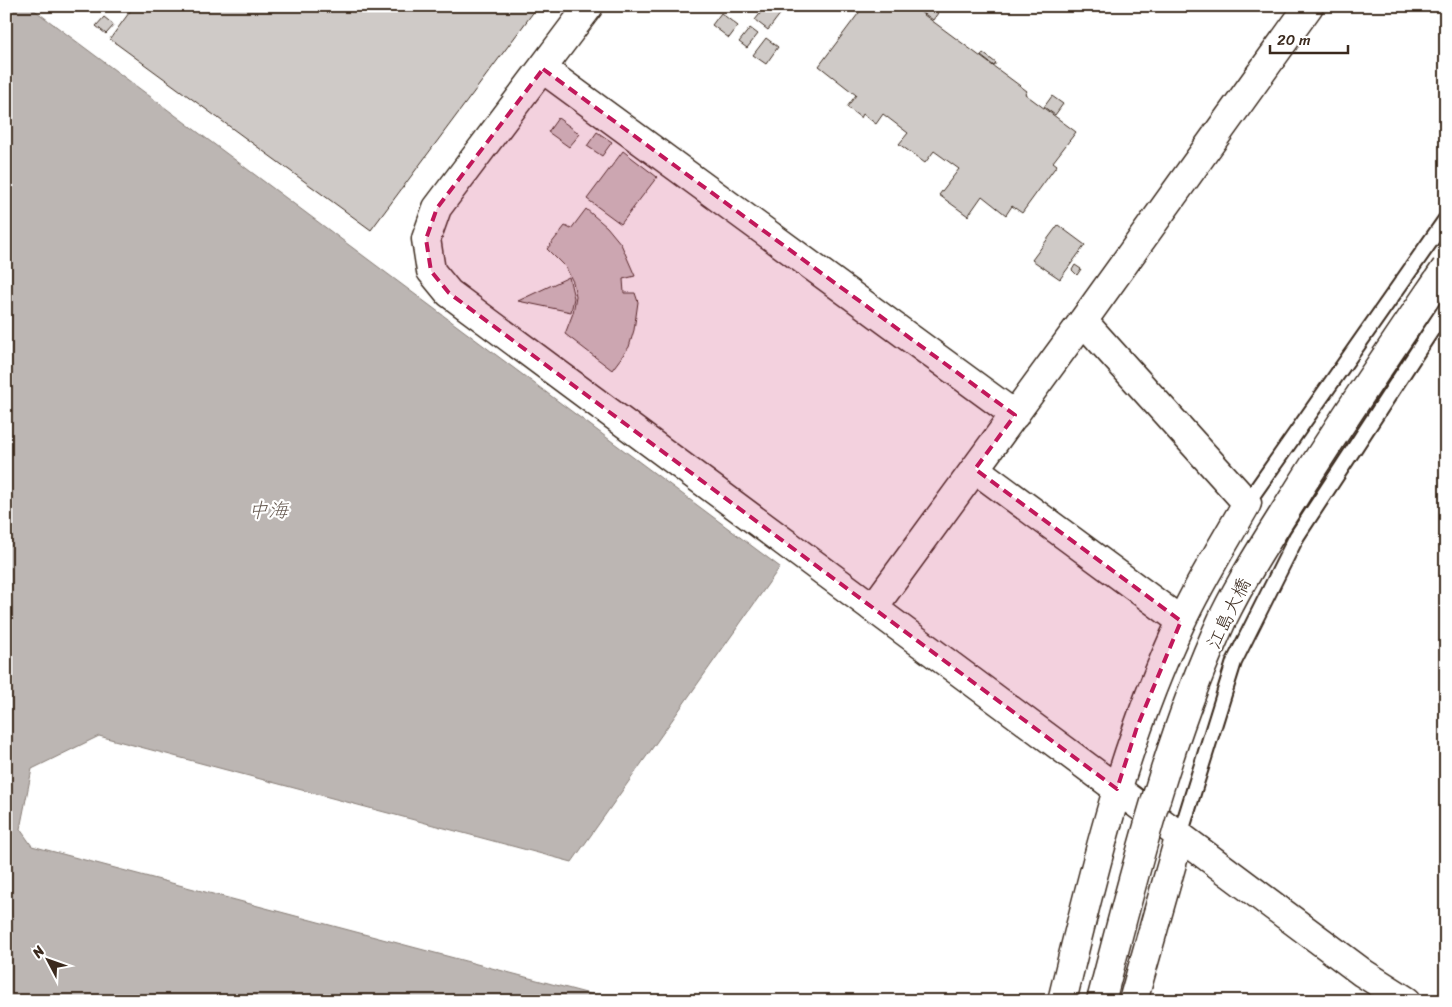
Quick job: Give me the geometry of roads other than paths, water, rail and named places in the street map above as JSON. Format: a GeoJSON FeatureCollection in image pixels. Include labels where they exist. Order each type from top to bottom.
{"type":"FeatureCollection","features":[{"type":"Feature","properties":{"kind":"street"},"geometry":{"type":"LineString","coordinates":[[589,6],[543,70],[437,208],[426,239],[432,271],[449,293],[1180,835],[1362,973],[1407,1001]]}},
{"type":"Feature","properties":{"kind":"street"},"geometry":{"type":"LineString","coordinates":[[873,608],[1084,322],[1309,6]]}},
{"type":"Feature","properties":{"kind":"street"},"geometry":{"type":"LineString","coordinates":[[543,70],[1015,415]]}},
{"type":"Feature","properties":{"kind":"street","name":"江島大橋"},"geometry":{"type":"LineString","coordinates":[[1101,1001],[1143,844],[1186,708],[1224,617],[1264,545],[1329,440],[1446,268]]}},
{"type":"Feature","properties":{"kind":"street"},"geometry":{"type":"LineString","coordinates":[[1062,1001],[1092,875],[1117,789],[1138,727],[1181,621],[1247,502],[1084,322]]}},
{"type":"Feature","properties":{"kind":"street"},"geometry":{"type":"LineString","coordinates":[[976,469],[1181,621]]}},
{"type":"Feature","properties":{"kind":"street"},"geometry":{"type":"LineString","coordinates":[[1133,1001],[1180,835]]}},
{"type":"Feature","properties":{"kind":"lane"},"geometry":{"type":"LineString","coordinates":[[1247,502],[1446,219]]}},
{"type":"Feature","properties":{"kind":"lane"},"geometry":{"type":"LineString","coordinates":[[1180,835],[1234,662],[1297,536],[1446,308]]}},
{"type":"Feature","properties":{"kind":"water","name":"中海"},"geometry":{"type":"Polygon","coordinates":[[[6,6],[29,6],[780,567],[572,862],[99,736],[32,769],[20,829],[32,846],[616,1001],[6,1001],[6,6]]]}}]}
